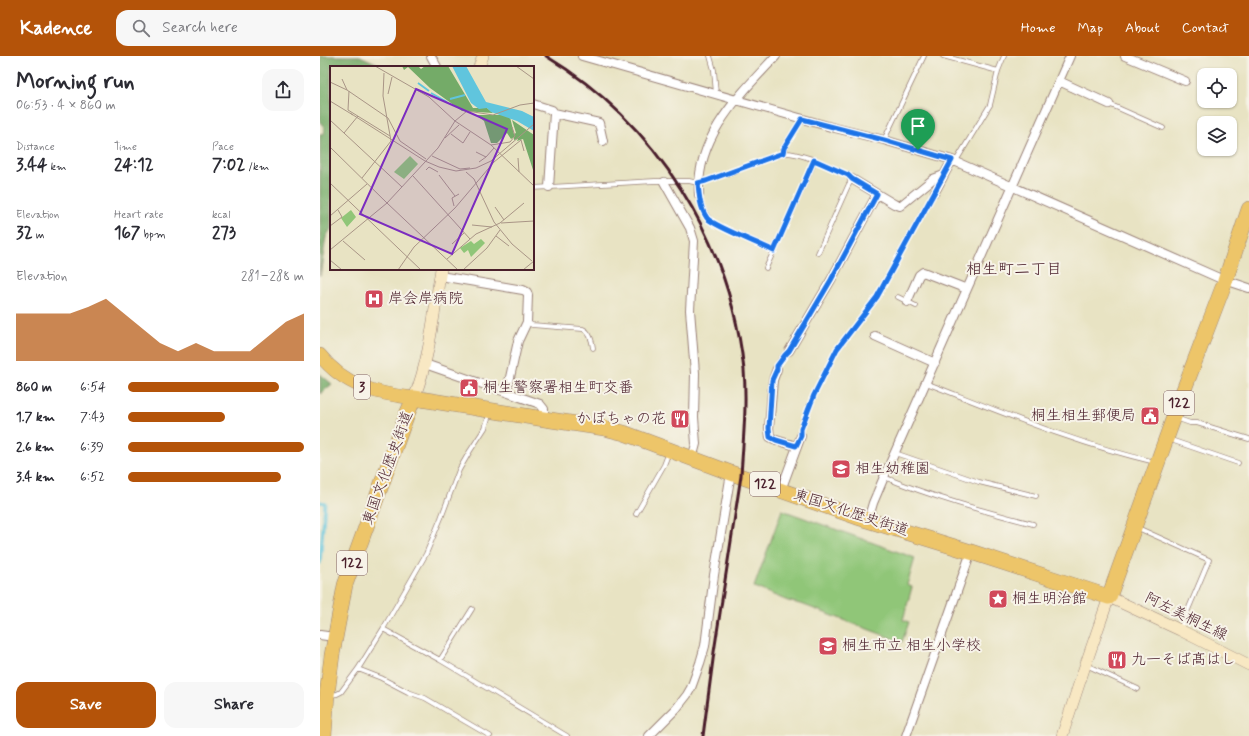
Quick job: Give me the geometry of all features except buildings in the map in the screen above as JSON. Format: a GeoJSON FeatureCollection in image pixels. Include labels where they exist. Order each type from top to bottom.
{"type":"FeatureCollection","features":[{"type":"Feature","properties":{"kind":"highway","name":"122"},"geometry":{"type":"LineString","coordinates":[[1109,598],[1157,462],[1225,280],[1249,209]]}},
{"type":"Feature","properties":{"kind":"highway","name":"東国文化歴史街道"},"geometry":{"type":"LineString","coordinates":[[324,736],[327,695],[327,636],[343,594],[348,574],[414,398],[604,428],[638,438],[731,473],[868,520],[1095,592],[1109,598]]}},
{"type":"Feature","properties":{"kind":"main road"},"geometry":{"type":"LineString","coordinates":[[479,66],[483,56]]}},
{"type":"Feature","properties":{"kind":"main road"},"geometry":{"type":"LineString","coordinates":[[414,398],[425,364],[441,272]]}},
{"type":"Feature","properties":{"kind":"main road","name":"3"},"geometry":{"type":"LineString","coordinates":[[320,356],[334,370],[353,384],[366,389],[414,398]]}},
{"type":"Feature","properties":{"kind":"main road"},"geometry":{"type":"LineString","coordinates":[[1062,736],[1109,598]]}},
{"type":"Feature","properties":{"kind":"main road","name":"阿左美桐生線"},"geometry":{"type":"LineString","coordinates":[[1109,598],[1180,630],[1249,665]]}},
{"type":"Feature","properties":{"kind":"street"},"geometry":{"type":"LineString","coordinates":[[431,56],[436,66]]}},
{"type":"Feature","properties":{"kind":"street"},"geometry":{"type":"LineString","coordinates":[[582,56],[954,161],[1225,280],[1249,288]]}},
{"type":"Feature","properties":{"kind":"street"},"geometry":{"type":"LineString","coordinates":[[698,195],[698,183],[703,155],[719,123],[736,100],[776,56]]}},
{"type":"Feature","properties":{"kind":"street"},"geometry":{"type":"LineString","coordinates":[[868,520],[873,503],[884,477],[1070,56]]}},
{"type":"Feature","properties":{"kind":"street"},"geometry":{"type":"LineString","coordinates":[[1125,56],[1185,81]]}},
{"type":"Feature","properties":{"kind":"street"},"geometry":{"type":"LineString","coordinates":[[1059,81],[1109,104]]}},
{"type":"Feature","properties":{"kind":"street"},"geometry":{"type":"LineString","coordinates":[[534,104],[552,110],[554,113],[599,123],[603,141]]}},
{"type":"Feature","properties":{"kind":"street"},"geometry":{"type":"LineString","coordinates":[[549,187],[554,113]]}},
{"type":"Feature","properties":{"kind":"street"},"geometry":{"type":"LineString","coordinates":[[935,192],[954,161]]}},
{"type":"Feature","properties":{"kind":"street"},"geometry":{"type":"LineString","coordinates":[[852,179],[900,206],[933,179],[944,176]]}},
{"type":"Feature","properties":{"kind":"street"},"geometry":{"type":"LineString","coordinates":[[664,182],[688,224],[694,241],[690,310],[695,373],[694,417],[696,444],[692,459]]}},
{"type":"Feature","properties":{"kind":"street"},"geometry":{"type":"LineString","coordinates":[[789,351],[831,280],[877,194]]}},
{"type":"Feature","properties":{"kind":"street"},"geometry":{"type":"LineString","coordinates":[[441,272],[527,292],[527,322],[518,341],[507,391]]}},
{"type":"Feature","properties":{"kind":"street"},"geometry":{"type":"LineString","coordinates":[[907,302],[919,275],[923,272],[967,289]]}},
{"type":"Feature","properties":{"kind":"street"},"geometry":{"type":"LineString","coordinates":[[875,336],[935,363]]}},
{"type":"Feature","properties":{"kind":"street"},"geometry":{"type":"LineString","coordinates":[[425,364],[507,391],[540,404],[544,409],[544,419]]}},
{"type":"Feature","properties":{"kind":"street"},"geometry":{"type":"LineString","coordinates":[[777,369],[772,380],[769,428],[770,437],[796,446]]}},
{"type":"Feature","properties":{"kind":"street"},"geometry":{"type":"LineString","coordinates":[[781,490],[796,446],[801,436]]}},
{"type":"Feature","properties":{"kind":"street"},"geometry":{"type":"LineString","coordinates":[[649,736],[676,709],[691,688],[700,663],[707,628],[731,473]]}},
{"type":"Feature","properties":{"kind":"street"},"geometry":{"type":"LineString","coordinates":[[906,736],[971,552]]}},
{"type":"Feature","properties":{"kind":"lane"},"geometry":{"type":"LineString","coordinates":[[710,56],[714,70],[716,95]]}},
{"type":"Feature","properties":{"kind":"lane"},"geometry":{"type":"LineString","coordinates":[[884,140],[924,56]]}},
{"type":"Feature","properties":{"kind":"lane"},"geometry":{"type":"LineString","coordinates":[[943,56],[998,71]]}},
{"type":"Feature","properties":{"kind":"lane"},"geometry":{"type":"LineString","coordinates":[[954,161],[990,105],[998,71],[1004,56]]}},
{"type":"Feature","properties":{"kind":"lane"},"geometry":{"type":"LineString","coordinates":[[1109,104],[1163,128]]}},
{"type":"Feature","properties":{"kind":"lane"},"geometry":{"type":"LineString","coordinates":[[783,153],[784,148],[802,119]]}},
{"type":"Feature","properties":{"kind":"lane"},"geometry":{"type":"LineString","coordinates":[[534,188],[583,184],[689,181],[698,183],[783,153],[787,153],[814,160],[848,175],[852,179],[818,253]]}},
{"type":"Feature","properties":{"kind":"lane"},"geometry":{"type":"LineString","coordinates":[[766,268],[814,160]]}},
{"type":"Feature","properties":{"kind":"lane"},"geometry":{"type":"LineString","coordinates":[[801,436],[801,429],[814,395],[837,349],[877,297],[935,192]]}},
{"type":"Feature","properties":{"kind":"lane"},"geometry":{"type":"LineString","coordinates":[[698,195],[703,210],[711,222],[774,251]]}},
{"type":"Feature","properties":{"kind":"lane"},"geometry":{"type":"LineString","coordinates":[[898,298],[916,306]]}},
{"type":"Feature","properties":{"kind":"lane"},"geometry":{"type":"LineString","coordinates":[[527,322],[532,325],[583,329],[587,331],[592,341],[593,348]]}},
{"type":"Feature","properties":{"kind":"lane"},"geometry":{"type":"LineString","coordinates":[[777,369],[777,366],[782,358],[789,351]]}},
{"type":"Feature","properties":{"kind":"lane"},"geometry":{"type":"LineString","coordinates":[[926,383],[1042,428],[1090,444],[1157,462]]}},
{"type":"Feature","properties":{"kind":"lane"},"geometry":{"type":"LineString","coordinates":[[327,695],[341,692],[358,669],[426,554],[459,470],[485,428],[490,410]]}},
{"type":"Feature","properties":{"kind":"lane"},"geometry":{"type":"LineString","coordinates":[[1174,417],[1190,423],[1197,423],[1249,439]]}},
{"type":"Feature","properties":{"kind":"lane"},"geometry":{"type":"LineString","coordinates":[[1166,438],[1238,463]]}},
{"type":"Feature","properties":{"kind":"lane"},"geometry":{"type":"LineString","coordinates":[[636,514],[664,465],[670,450]]}},
{"type":"Feature","properties":{"kind":"lane"},"geometry":{"type":"LineString","coordinates":[[895,452],[979,482],[1036,496]]}},
{"type":"Feature","properties":{"kind":"lane"},"geometry":{"type":"LineString","coordinates":[[884,477],[983,510],[1033,524]]}},
{"type":"Feature","properties":{"kind":"lane"},"geometry":{"type":"LineString","coordinates":[[1134,526],[1209,560],[1180,630]]}},
{"type":"Feature","properties":{"kind":"lane"},"geometry":{"type":"LineString","coordinates":[[440,660],[472,609]]}},
{"type":"Feature","properties":{"kind":"lane"},"geometry":{"type":"LineString","coordinates":[[383,629],[440,660],[567,736]]}},
{"type":"Feature","properties":{"kind":"lane"},"geometry":{"type":"LineString","coordinates":[[1085,665],[1138,689]]}},
{"type":"Feature","properties":{"kind":"lane"},"geometry":{"type":"LineString","coordinates":[[358,669],[381,678],[408,692],[425,698],[490,736]]}},
{"type":"Feature","properties":{"kind":"green space"},"geometry":{"type":"Polygon","coordinates":[[[320,56],[360,56],[383,66],[330,66],[330,231],[326,237],[320,276],[320,134],[324,133],[324,127],[320,122],[320,56]]]}},
{"type":"Feature","properties":{"kind":"green space"},"geometry":{"type":"Polygon","coordinates":[[[320,374],[332,384],[320,394],[320,374]]]}},
{"type":"Feature","properties":{"kind":"green space"},"geometry":{"type":"Polygon","coordinates":[[[782,510],[915,558],[907,585],[912,587],[903,620],[909,622],[902,642],[804,605],[788,601],[754,587],[782,510]]]}},
{"type":"Feature","properties":{"kind":"waterway"},"geometry":{"type":"LineString","coordinates":[[320,502],[325,503],[320,563]]}},
{"type":"Feature","properties":{"kind":"railway"},"geometry":{"type":"LineString","coordinates":[[546,56],[586,83],[622,115],[654,151],[681,190],[704,232],[723,276],[736,322],[745,383],[741,476],[714,652],[703,736]]}},
{"type":"Feature","properties":{"kind":"place","name":"岸会岸病院"},"geometry":{"type":"Point","coordinates":[374,299]}},
{"type":"Feature","properties":{"kind":"place","name":"桐生警察署相生町交番"},"geometry":{"type":"Point","coordinates":[469,388]}},
{"type":"Feature","properties":{"kind":"place","name":"桐生相生郵便局"},"geometry":{"type":"Point","coordinates":[1150,416]}},
{"type":"Feature","properties":{"kind":"place","name":"かぼちゃの花"},"geometry":{"type":"Point","coordinates":[680,419]}},
{"type":"Feature","properties":{"kind":"place","name":"相生幼稚園"},"geometry":{"type":"Point","coordinates":[841,469]}},
{"type":"Feature","properties":{"kind":"place","name":"桐生明治館"},"geometry":{"type":"Point","coordinates":[998,599]}},
{"type":"Feature","properties":{"kind":"place","name":"桐生市立 相生小学校"},"geometry":{"type":"Point","coordinates":[828,646]}},
{"type":"Feature","properties":{"kind":"place","name":"九一そば髙はし"},"geometry":{"type":"Point","coordinates":[1117,660]}},
{"type":"Feature","properties":{"kind":"district","name":"相生町二丁目"},"geometry":{"type":"Point","coordinates":[1014,269]}},
{"type":"Feature","properties":{"kind":"route"},"geometry":{"type":"LineString","coordinates":[[802,119],[918,150],[952,160],[877,297],[837,349],[814,395],[801,429],[801,436],[796,446],[770,437],[769,428],[772,380],[777,366],[789,351],[831,280],[877,194],[848,175],[814,160],[774,251],[711,222],[703,210],[698,195],[698,183],[783,153],[784,148],[802,119]]}}]}
